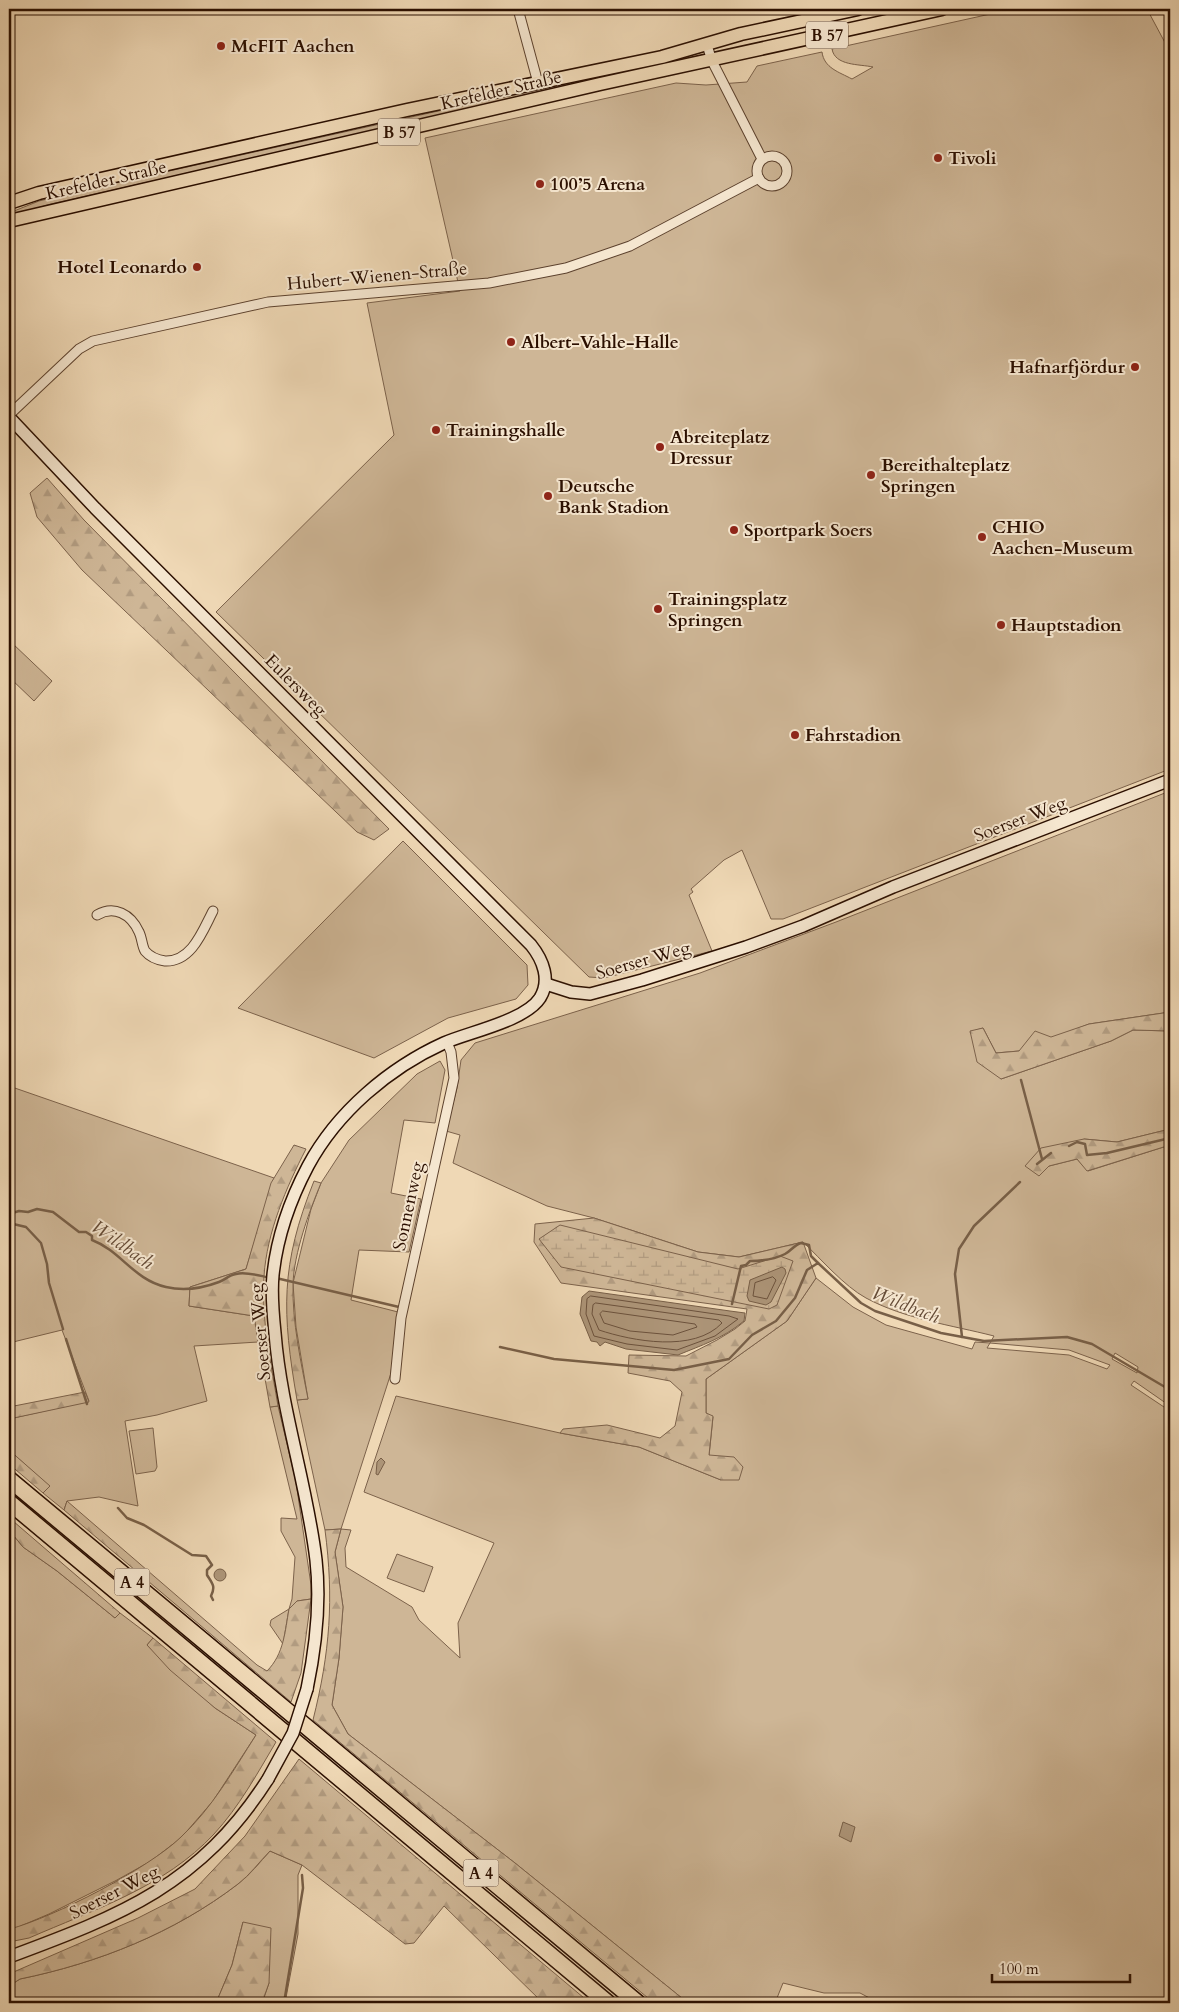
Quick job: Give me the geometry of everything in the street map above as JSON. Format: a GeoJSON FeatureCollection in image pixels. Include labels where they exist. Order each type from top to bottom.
{"type":"FeatureCollection","features":[{"type":"Feature","properties":{"kind":"highway","name":"A 4"},"geometry":{"type":"LineString","coordinates":[[9,1479],[638,2003]]}},
{"type":"Feature","properties":{"kind":"highway","name":"A 4"},"geometry":{"type":"LineString","coordinates":[[9,1502],[608,2003]]}},
{"type":"Feature","properties":{"kind":"main road","name":"Krefelder Straße"},"geometry":{"type":"LineString","coordinates":[[9,203],[39,193],[407,110],[708,45],[742,34],[858,9]]}},
{"type":"Feature","properties":{"kind":"main road","name":"Krefelder Straße"},"geometry":{"type":"LineString","coordinates":[[9,221],[942,9]]}},
{"type":"Feature","properties":{"kind":"main road","name":"Eulersweg"},"geometry":{"type":"LineString","coordinates":[[9,416],[95,508],[531,945],[541,961],[546,984]]}},
{"type":"Feature","properties":{"kind":"main road","name":"Soerser Weg"},"geometry":{"type":"LineString","coordinates":[[9,1957],[96,1924],[148,1898],[170,1884],[204,1857],[231,1830],[268,1779],[293,1733],[307,1688],[316,1644],[318,1612],[316,1562],[304,1488],[277,1362],[272,1290],[273,1276],[282,1228],[308,1165],[332,1130],[374,1087],[407,1063],[447,1042],[524,1012],[540,998],[546,984],[565,991],[590,994],[718,957],[803,926],[893,887],[1170,780]]}},
{"type":"Feature","properties":{"kind":"street"},"geometry":{"type":"LineString","coordinates":[[518,9],[538,83]]}},
{"type":"Feature","properties":{"kind":"street"},"geometry":{"type":"LineString","coordinates":[[708,45],[712,61],[762,159]]}},
{"type":"Feature","properties":{"kind":"street"},"geometry":{"type":"LineString","coordinates":[[776,156],[782,159],[788,173],[784,181],[773,186],[764,184],[758,178],[756,172],[762,159],[776,156]]}},
{"type":"Feature","properties":{"kind":"street","name":"Hubert-Wienen-Straße"},"geometry":{"type":"LineString","coordinates":[[9,416],[79,349],[94,341],[268,302],[489,283],[566,268],[630,246],[758,178]]}},
{"type":"Feature","properties":{"kind":"street"},"geometry":{"type":"LineString","coordinates":[[97,915],[106,910],[115,910],[126,914],[139,932],[144,950],[153,957],[170,961],[192,949],[213,911]]}},
{"type":"Feature","properties":{"kind":"street","name":"Sonnenweg"},"geometry":{"type":"LineString","coordinates":[[395,1379],[401,1318],[454,1078],[451,1052],[447,1042]]}},
{"type":"Feature","properties":{"kind":"green space","name":"Sportpark Soers"},"geometry":{"type":"Polygon","coordinates":[[[1013,9],[1147,9],[1170,52],[1170,769],[783,919],[771,919],[742,850],[724,860],[691,889],[693,892],[689,895],[712,951],[604,978],[589,977],[216,612],[394,435],[367,303],[460,291],[425,138],[676,83],[706,85],[747,82],[757,66],[822,52],[829,66],[852,79],[873,67],[848,63],[838,59],[832,49],[1013,9]]]}},
{"type":"Feature","properties":{"kind":"green space"},"geometry":{"type":"Polygon","coordinates":[[[685,56],[687,60],[51,204],[9,216],[9,213],[39,201],[84,190],[685,56]]]}},
{"type":"Feature","properties":{"kind":"green space"},"geometry":{"type":"Polygon","coordinates":[[[47,478],[84,520],[389,829],[374,840],[357,832],[82,570],[37,517],[30,493],[47,478]]]}},
{"type":"Feature","properties":{"kind":"green space"},"geometry":{"type":"Polygon","coordinates":[[[12,643],[52,681],[34,701],[9,677],[9,646],[12,643]]]}},
{"type":"Feature","properties":{"kind":"green space"},"geometry":{"type":"Polygon","coordinates":[[[1170,791],[1170,1012],[1089,1024],[1019,1051],[996,1053],[983,1028],[970,1032],[1001,1079],[1111,1041],[1133,1030],[1170,1031],[1170,1129],[1117,1142],[1084,1139],[1049,1166],[1077,1159],[1088,1171],[1170,1145],[1170,1406],[1134,1381],[1131,1385],[1170,1411],[1170,2003],[879,2003],[860,1993],[824,1993],[783,1983],[775,2003],[688,2003],[515,1863],[348,1734],[332,1705],[339,1658],[343,1607],[335,1552],[341,1529],[351,1530],[345,1548],[346,1567],[412,1607],[419,1620],[460,1658],[458,1623],[494,1543],[364,1492],[396,1396],[560,1433],[639,1447],[721,1480],[709,1456],[713,1417],[706,1413],[706,1379],[787,1321],[816,1278],[853,1307],[886,1325],[972,1349],[975,1342],[990,1343],[994,1336],[928,1321],[896,1311],[866,1298],[841,1279],[803,1242],[739,1257],[698,1252],[594,1218],[547,1206],[453,1163],[460,1135],[446,1131],[457,1088],[461,1060],[475,1043],[700,973],[836,922],[1170,791]],[[990,1343],[987,1348],[1069,1355],[1107,1369],[1110,1365],[1069,1350],[990,1343]],[[1115,1353],[1112,1359],[1137,1373],[1138,1367],[1115,1353]]]}},
{"type":"Feature","properties":{"kind":"green space"},"geometry":{"type":"Polygon","coordinates":[[[403,841],[527,965],[528,985],[516,999],[448,1018],[374,1058],[238,1008],[403,841]]]}},
{"type":"Feature","properties":{"kind":"green space"},"geometry":{"type":"Polygon","coordinates":[[[1170,1012],[1170,1031],[1133,1030],[1111,1041],[1001,1079],[977,1062],[970,1031],[983,1028],[996,1053],[1019,1051],[1035,1031],[1051,1037],[1089,1024],[1170,1012]]]}},
{"type":"Feature","properties":{"kind":"green space"},"geometry":{"type":"Polygon","coordinates":[[[440,1061],[445,1070],[435,1123],[404,1120],[391,1193],[421,1199],[409,1252],[359,1250],[351,1300],[398,1312],[391,1373],[341,1529],[325,1530],[297,1400],[308,1399],[296,1327],[293,1283],[311,1209],[321,1183],[349,1140],[417,1074],[440,1061]]]}},
{"type":"Feature","properties":{"kind":"green space"},"geometry":{"type":"Polygon","coordinates":[[[9,1086],[274,1178],[246,1269],[190,1287],[189,1306],[254,1316],[258,1342],[194,1346],[207,1401],[157,1415],[125,1421],[138,1506],[99,1497],[67,1501],[64,1510],[43,1493],[49,1486],[9,1450],[9,1419],[89,1401],[62,1330],[9,1343],[9,1086]]]}},
{"type":"Feature","properties":{"kind":"green space"},"geometry":{"type":"Polygon","coordinates":[[[1170,1129],[1170,1145],[1087,1171],[1077,1159],[1049,1166],[1039,1176],[1025,1166],[1041,1148],[1084,1139],[1117,1142],[1170,1129]]]}},
{"type":"Feature","properties":{"kind":"green space"},"geometry":{"type":"Polygon","coordinates":[[[294,1145],[306,1149],[291,1179],[273,1227],[264,1276],[265,1325],[278,1406],[270,1407],[254,1316],[189,1306],[190,1287],[246,1269],[271,1183],[294,1145]]]}},
{"type":"Feature","properties":{"kind":"green space"},"geometry":{"type":"Polygon","coordinates":[[[314,1181],[321,1183],[299,1246],[293,1284],[295,1327],[308,1399],[297,1400],[289,1341],[287,1289],[295,1239],[314,1181]]]}},
{"type":"Feature","properties":{"kind":"green space"},"geometry":{"type":"Polygon","coordinates":[[[594,1218],[698,1252],[739,1257],[803,1242],[816,1278],[787,1321],[706,1379],[706,1413],[713,1416],[709,1455],[734,1457],[743,1467],[739,1480],[721,1480],[639,1447],[560,1433],[563,1429],[607,1425],[660,1438],[675,1426],[682,1392],[670,1381],[628,1373],[629,1355],[686,1356],[735,1329],[745,1321],[747,1309],[561,1283],[534,1242],[535,1224],[594,1218]]]}},
{"type":"Feature","properties":{"kind":"green space"},"geometry":{"type":"Polygon","coordinates":[[[560,1225],[738,1269],[780,1256],[793,1261],[777,1305],[769,1309],[561,1267],[539,1239],[560,1225]]]}},
{"type":"Feature","properties":{"kind":"green space"},"geometry":{"type":"Polygon","coordinates":[[[85,1392],[89,1402],[9,1419],[9,1407],[85,1392]]]}},
{"type":"Feature","properties":{"kind":"green space"},"geometry":{"type":"Polygon","coordinates":[[[278,1406],[296,1482],[311,1585],[311,1599],[297,1601],[289,1609],[292,1599],[295,1557],[281,1531],[281,1518],[297,1519],[270,1407],[278,1406]]]}},
{"type":"Feature","properties":{"kind":"green space"},"geometry":{"type":"Polygon","coordinates":[[[153,1428],[157,1467],[155,1471],[136,1474],[129,1431],[153,1428]]]}},
{"type":"Feature","properties":{"kind":"green space"},"geometry":{"type":"Polygon","coordinates":[[[9,1450],[50,1486],[43,1493],[9,1464],[9,1450]]]}},
{"type":"Feature","properties":{"kind":"green space"},"geometry":{"type":"Polygon","coordinates":[[[67,1501],[257,1665],[267,1671],[280,1650],[289,1609],[297,1601],[311,1599],[301,1673],[291,1702],[64,1510],[67,1501]]]}},
{"type":"Feature","properties":{"kind":"green space"},"geometry":{"type":"Polygon","coordinates":[[[13,1521],[120,1613],[115,1618],[57,1571],[23,1547],[9,1530],[9,1523],[13,1521]]]}},
{"type":"Feature","properties":{"kind":"green space"},"geometry":{"type":"Polygon","coordinates":[[[341,1529],[335,1552],[343,1607],[339,1658],[332,1705],[348,1734],[515,1863],[688,2003],[654,2003],[313,1720],[327,1648],[329,1625],[328,1555],[325,1530],[341,1529]]]}},
{"type":"Feature","properties":{"kind":"green space"},"geometry":{"type":"Polygon","coordinates":[[[9,1530],[23,1547],[57,1571],[115,1618],[120,1613],[153,1638],[147,1645],[215,1708],[256,1735],[213,1801],[181,1838],[151,1861],[117,1880],[49,1914],[9,1931],[9,1530]]]}},
{"type":"Feature","properties":{"kind":"green space"},"geometry":{"type":"Polygon","coordinates":[[[397,1554],[433,1567],[424,1592],[387,1578],[397,1554]]]}},
{"type":"Feature","properties":{"kind":"green space"},"geometry":{"type":"Polygon","coordinates":[[[289,1609],[283,1644],[270,1625],[271,1620],[289,1609]]]}},
{"type":"Feature","properties":{"kind":"green space"},"geometry":{"type":"Polygon","coordinates":[[[153,1638],[276,1742],[232,1813],[195,1853],[151,1883],[103,1907],[29,1938],[14,1941],[9,1939],[10,1929],[75,1903],[124,1877],[166,1850],[203,1814],[222,1789],[256,1735],[215,1708],[170,1670],[147,1645],[153,1638]]]}},
{"type":"Feature","properties":{"kind":"green space"},"geometry":{"type":"Polygon","coordinates":[[[299,1759],[590,2003],[543,2003],[444,1906],[414,1943],[405,1944],[302,1865],[270,1851],[238,1884],[188,1917],[161,1931],[106,1955],[20,1979],[9,1986],[9,1974],[138,1918],[195,1889],[245,1836],[299,1759]]]}},
{"type":"Feature","properties":{"kind":"green space"},"geometry":{"type":"Polygon","coordinates":[[[270,1851],[302,1865],[298,1875],[298,1934],[285,2003],[262,2003],[269,1983],[243,1922],[232,1965],[216,2003],[9,2003],[9,1986],[20,1979],[106,1955],[134,1944],[188,1917],[242,1880],[270,1851]]]}},
{"type":"Feature","properties":{"kind":"green space"},"geometry":{"type":"Polygon","coordinates":[[[243,1922],[271,1928],[269,1983],[262,2003],[216,2003],[232,1965],[243,1922]]]}},
{"type":"Feature","properties":{"kind":"water"},"geometry":{"type":"Polygon","coordinates":[[[782,1267],[786,1273],[771,1302],[766,1305],[749,1301],[747,1296],[750,1280],[782,1267]]]}},
{"type":"Feature","properties":{"kind":"water"},"geometry":{"type":"Polygon","coordinates":[[[589,1291],[745,1313],[744,1321],[720,1337],[678,1355],[626,1349],[605,1342],[600,1346],[597,1342],[591,1341],[580,1314],[582,1297],[589,1291]]]}},
{"type":"Feature","properties":{"kind":"water"},"geometry":{"type":"Polygon","coordinates":[[[381,1458],[385,1462],[378,1475],[376,1474],[377,1462],[381,1458]]]}},
{"type":"Feature","properties":{"kind":"water"},"geometry":{"type":"Polygon","coordinates":[[[218,1569],[222,1569],[226,1575],[222,1581],[218,1581],[214,1577],[214,1573],[218,1569]]]}},
{"type":"Feature","properties":{"kind":"water"},"geometry":{"type":"Polygon","coordinates":[[[843,1822],[855,1827],[851,1842],[839,1836],[843,1822]]]}},
{"type":"Feature","properties":{"kind":"waterway"},"geometry":{"type":"LineString","coordinates":[[1021,1080],[1042,1159]]}},
{"type":"Feature","properties":{"kind":"waterway"},"geometry":{"type":"LineString","coordinates":[[1069,1146],[1077,1142],[1085,1144],[1087,1155],[1107,1153],[1170,1138]]}},
{"type":"Feature","properties":{"kind":"waterway"},"geometry":{"type":"LineString","coordinates":[[1037,1164],[1051,1153]]}},
{"type":"Feature","properties":{"kind":"waterway"},"geometry":{"type":"LineString","coordinates":[[962,1337],[955,1274],[959,1249],[974,1226],[1020,1182]]}},
{"type":"Feature","properties":{"kind":"waterway","name":"Wildbach"},"geometry":{"type":"LineString","coordinates":[[9,1214],[37,1209],[53,1212],[79,1232],[86,1232],[92,1236],[92,1240],[111,1251],[145,1278],[166,1287],[186,1289],[206,1286],[240,1273],[271,1278]]}},
{"type":"Feature","properties":{"kind":"waterway"},"geometry":{"type":"LineString","coordinates":[[9,1223],[26,1227],[41,1243],[47,1264],[49,1283],[63,1329]]}},
{"type":"Feature","properties":{"kind":"waterway"},"geometry":{"type":"LineString","coordinates":[[732,1304],[741,1266],[746,1265],[750,1261],[781,1256],[801,1243],[809,1245],[811,1256],[818,1263]]}},
{"type":"Feature","properties":{"kind":"waterway","name":"Wildbach"},"geometry":{"type":"LineString","coordinates":[[500,1347],[554,1359],[674,1370],[729,1359],[752,1335],[776,1321],[795,1298],[807,1270],[818,1263],[861,1303],[875,1311],[941,1333],[984,1341],[1067,1337],[1092,1344],[1170,1390]]}},
{"type":"Feature","properties":{"kind":"waterway","name":"Wildbach"},"geometry":{"type":"LineString","coordinates":[[276,1278],[399,1307]]}},
{"type":"Feature","properties":{"kind":"waterway"},"geometry":{"type":"LineString","coordinates":[[66,1339],[87,1404]]}},
{"type":"Feature","properties":{"kind":"waterway"},"geometry":{"type":"LineString","coordinates":[[118,1508],[127,1518],[144,1525],[192,1555],[206,1556],[212,1565],[207,1570],[207,1575],[213,1585],[211,1596],[213,1600]]}},
{"type":"Feature","properties":{"kind":"waterway"},"geometry":{"type":"LineString","coordinates":[[284,2003],[303,1888],[302,1875]]}},
{"type":"Feature","properties":{"kind":"place","name":"McFIT Aachen"},"geometry":{"type":"Point","coordinates":[221,46]}},
{"type":"Feature","properties":{"kind":"place","name":"Tivoli"},"geometry":{"type":"Point","coordinates":[938,158]}},
{"type":"Feature","properties":{"kind":"place","name":"100’5 Arena"},"geometry":{"type":"Point","coordinates":[540,184]}},
{"type":"Feature","properties":{"kind":"place","name":"Hotel Leonardo"},"geometry":{"type":"Point","coordinates":[197,267]}},
{"type":"Feature","properties":{"kind":"place","name":"Albert-Vahle-Halle"},"geometry":{"type":"Point","coordinates":[511,342]}},
{"type":"Feature","properties":{"kind":"place","name":"Hafnarfjördur"},"geometry":{"type":"Point","coordinates":[1135,367]}},
{"type":"Feature","properties":{"kind":"place","name":"Trainingshalle"},"geometry":{"type":"Point","coordinates":[436,430]}},
{"type":"Feature","properties":{"kind":"place","name":"Abreiteplatz Dressur"},"geometry":{"type":"Point","coordinates":[660,447]}},
{"type":"Feature","properties":{"kind":"place","name":"Bereithalteplatz Springen"},"geometry":{"type":"Point","coordinates":[871,475]}},
{"type":"Feature","properties":{"kind":"place","name":"Deutsche Bank Stadion"},"geometry":{"type":"Point","coordinates":[548,496]}},
{"type":"Feature","properties":{"kind":"place","name":"Sportpark Soers"},"geometry":{"type":"Point","coordinates":[734,530]}},
{"type":"Feature","properties":{"kind":"place","name":"CHIO Aachen-Museum"},"geometry":{"type":"Point","coordinates":[982,537]}},
{"type":"Feature","properties":{"kind":"place","name":"Trainingsplatz Springen"},"geometry":{"type":"Point","coordinates":[658,609]}},
{"type":"Feature","properties":{"kind":"place","name":"Hauptstadion"},"geometry":{"type":"Point","coordinates":[1001,625]}},
{"type":"Feature","properties":{"kind":"place","name":"Fahrstadion"},"geometry":{"type":"Point","coordinates":[795,735]}}]}
